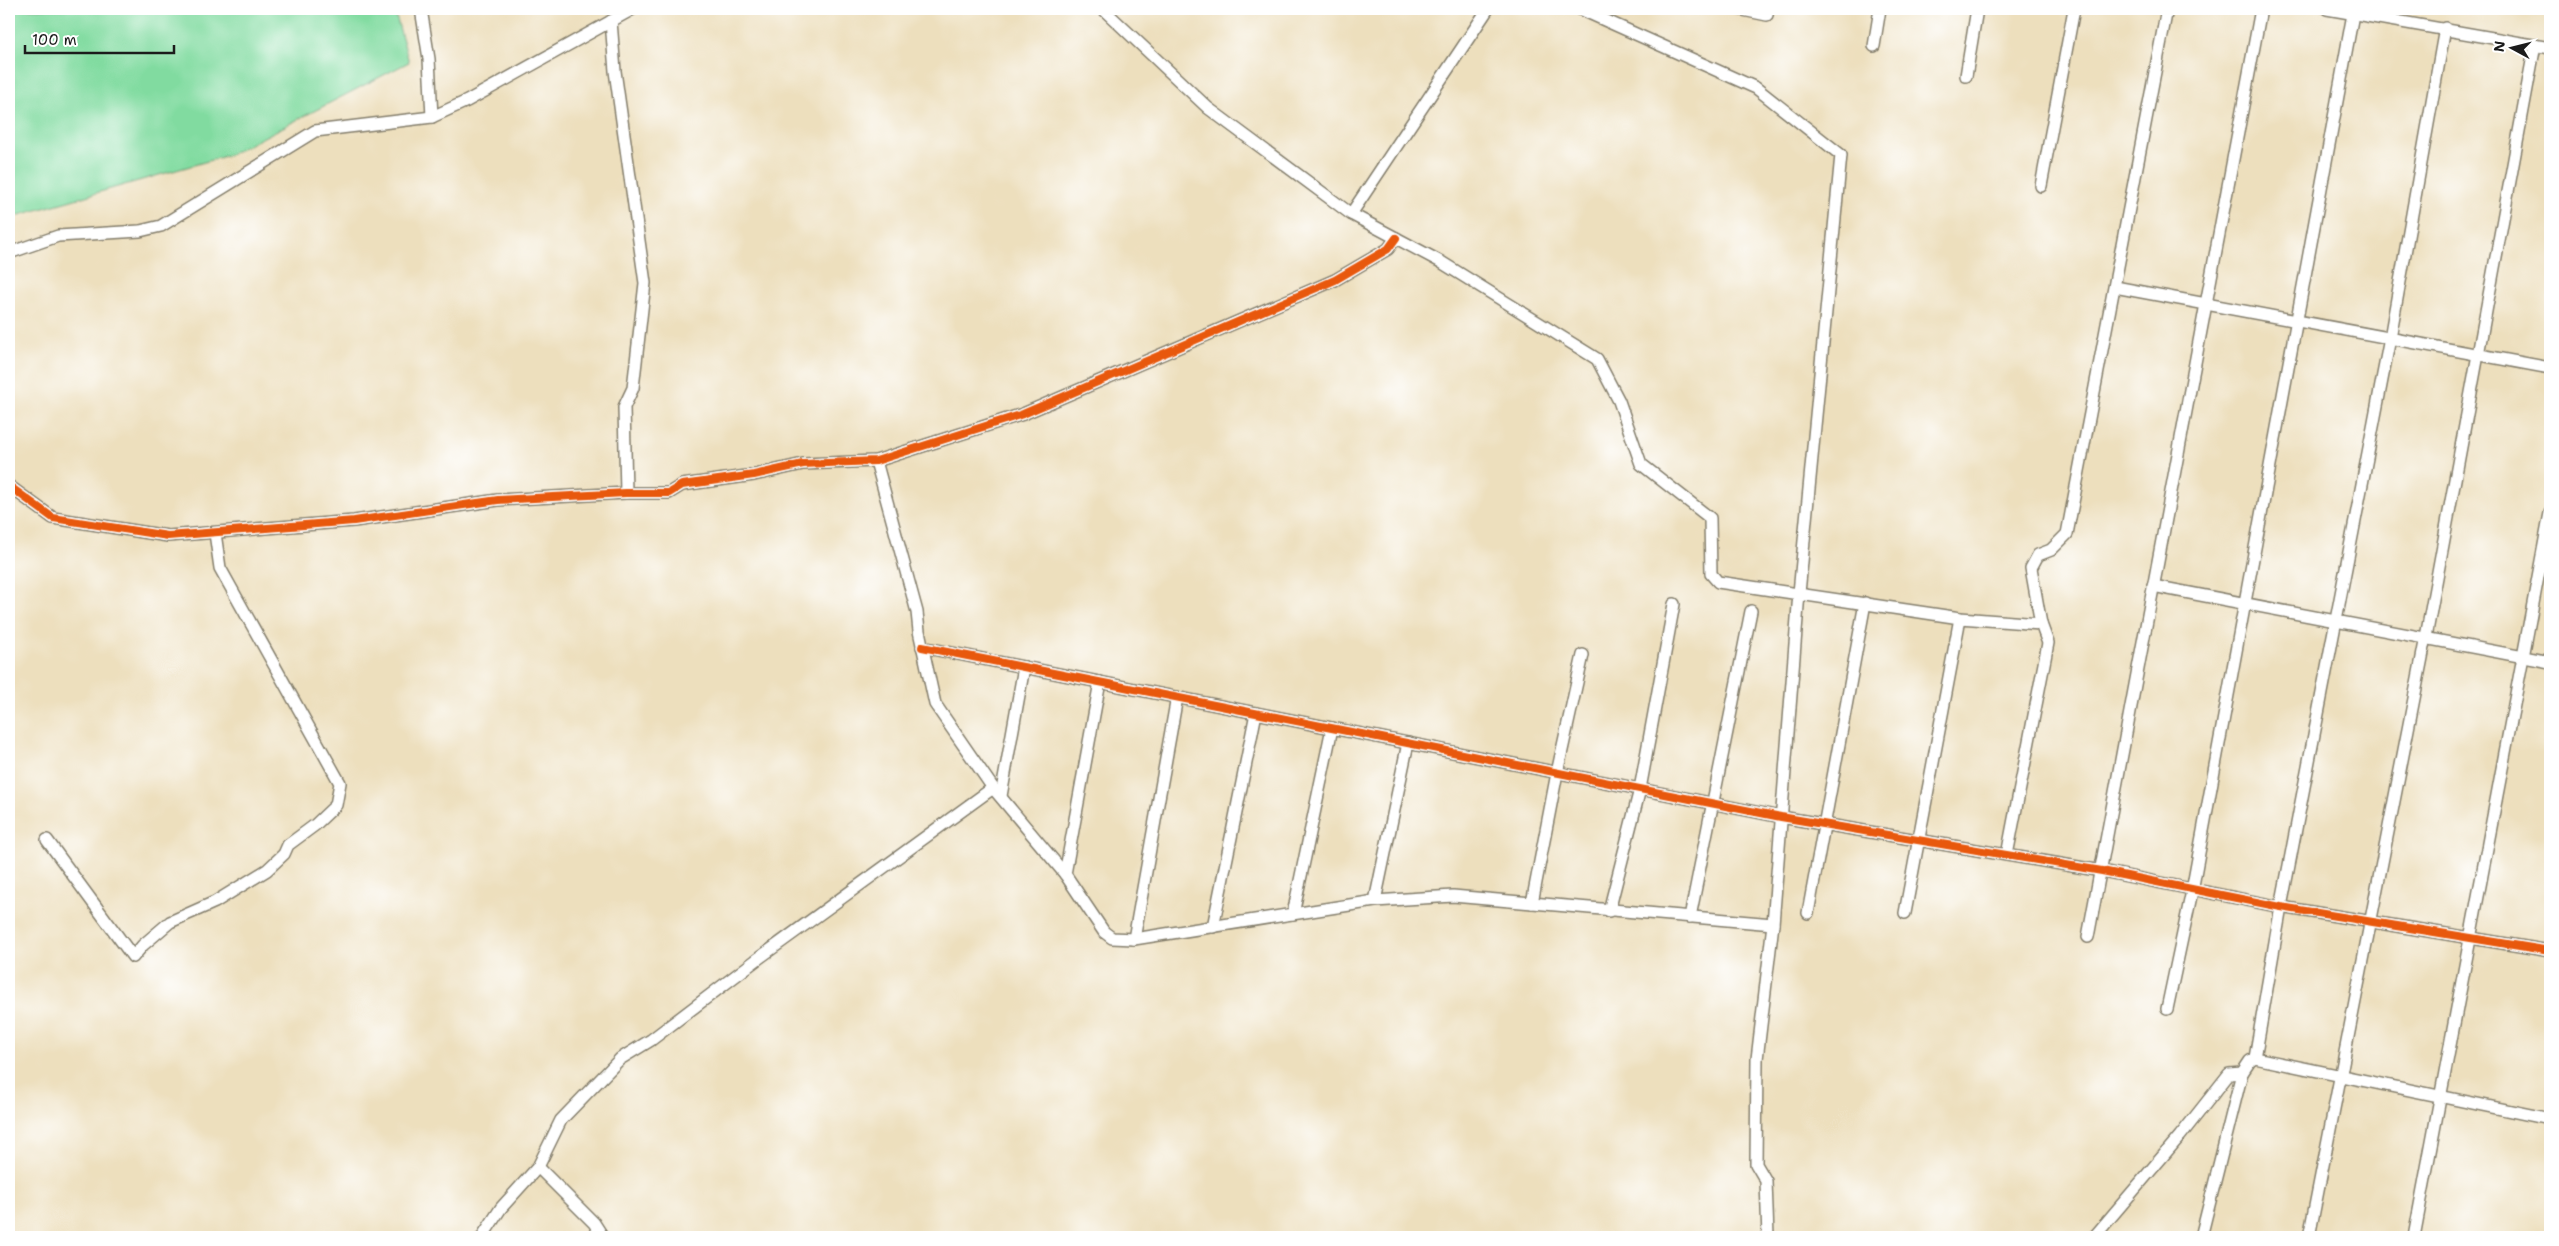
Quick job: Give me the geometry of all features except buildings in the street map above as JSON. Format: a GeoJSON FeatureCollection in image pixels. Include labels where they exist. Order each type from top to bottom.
{"type":"FeatureCollection","features":[{"type":"Feature","properties":{"kind":"street"},"geometry":{"type":"LineString","coordinates":[[421,9],[429,59],[432,117]]}},
{"type":"Feature","properties":{"kind":"street"},"geometry":{"type":"LineString","coordinates":[[9,253],[58,236],[140,232],[161,226],[315,131],[432,117],[467,101],[633,9]]}},
{"type":"Feature","properties":{"kind":"street"},"geometry":{"type":"LineString","coordinates":[[1103,9],[1208,108],[1351,214],[1441,262],[1596,359],[1619,401],[1642,464],[1710,518],[1711,574],[1718,582],[1799,592],[1960,618],[2041,624]]}},
{"type":"Feature","properties":{"kind":"street"},"geometry":{"type":"LineString","coordinates":[[1351,214],[1488,9]]}},
{"type":"Feature","properties":{"kind":"street"},"geometry":{"type":"LineString","coordinates":[[1580,9],[1756,88],[1841,155],[1799,592],[1773,924],[1757,1059],[1756,1164],[1766,1181],[1768,1237]]}},
{"type":"Feature","properties":{"kind":"street"},"geometry":{"type":"LineString","coordinates":[[1738,9],[1762,16],[1767,15],[1768,9]]}},
{"type":"Feature","properties":{"kind":"street"},"geometry":{"type":"LineString","coordinates":[[1874,46],[1880,9]]}},
{"type":"Feature","properties":{"kind":"street"},"geometry":{"type":"LineString","coordinates":[[1966,76],[1977,9]]}},
{"type":"Feature","properties":{"kind":"street"},"geometry":{"type":"LineString","coordinates":[[2041,186],[2074,9]]}},
{"type":"Feature","properties":{"kind":"street"},"geometry":{"type":"LineString","coordinates":[[2007,855],[2048,642],[2041,624],[2032,568],[2038,555],[2051,550],[2066,534],[2167,9]]}},
{"type":"Feature","properties":{"kind":"street"},"geometry":{"type":"LineString","coordinates":[[2088,936],[2102,871],[2153,586],[2261,9]]}},
{"type":"Feature","properties":{"kind":"street"},"geometry":{"type":"LineString","coordinates":[[2327,9],[2445,28],[2550,48]]}},
{"type":"Feature","properties":{"kind":"street"},"geometry":{"type":"LineString","coordinates":[[2167,1009],[2192,891],[2295,319],[2353,14]]}},
{"type":"Feature","properties":{"kind":"street"},"geometry":{"type":"LineString","coordinates":[[611,21],[615,71],[645,283],[633,388],[624,408],[626,493]]}},
{"type":"Feature","properties":{"kind":"street"},"geometry":{"type":"LineString","coordinates":[[2255,1058],[2281,907],[2390,338],[2445,28]]}},
{"type":"Feature","properties":{"kind":"street"},"geometry":{"type":"LineString","coordinates":[[2309,1237],[2479,357],[2534,45]]}},
{"type":"Feature","properties":{"kind":"street"},"geometry":{"type":"LineString","coordinates":[[9,486],[53,518],[168,536],[354,521],[498,500],[626,493],[669,493],[682,485],[754,475],[803,464],[876,461],[1023,414],[1335,280],[1388,249],[1396,238]]}},
{"type":"Feature","properties":{"kind":"street"},"geometry":{"type":"LineString","coordinates":[[2115,287],[2205,305],[2295,319],[2479,357],[2550,368]]}},
{"type":"Feature","properties":{"kind":"street"},"geometry":{"type":"LineString","coordinates":[[876,461],[917,612],[922,647],[929,667],[935,704],[997,792],[1065,874],[1104,932],[1112,938],[1134,939],[1375,901],[1453,896],[1773,924]]}},
{"type":"Feature","properties":{"kind":"street"},"geometry":{"type":"LineString","coordinates":[[2414,1237],[2469,938],[2525,658],[2550,513]]}},
{"type":"Feature","properties":{"kind":"street"},"geometry":{"type":"LineString","coordinates":[[47,840],[133,957],[143,945],[170,922],[215,902],[267,870],[284,854],[288,845],[315,825],[336,805],[340,784],[220,568],[215,533]]}},
{"type":"Feature","properties":{"kind":"street"},"geometry":{"type":"LineString","coordinates":[[2153,586],[2550,662]]}},
{"type":"Feature","properties":{"kind":"street"},"geometry":{"type":"LineString","coordinates":[[1808,913],[1865,603]]}},
{"type":"Feature","properties":{"kind":"street"},"geometry":{"type":"LineString","coordinates":[[1609,911],[1640,789],[1674,604]]}},
{"type":"Feature","properties":{"kind":"street"},"geometry":{"type":"LineString","coordinates":[[1690,917],[1751,611]]}},
{"type":"Feature","properties":{"kind":"street"},"geometry":{"type":"LineString","coordinates":[[1905,913],[1960,618]]}},
{"type":"Feature","properties":{"kind":"street"},"geometry":{"type":"LineString","coordinates":[[922,647],[1711,804],[2102,871],[2192,891],[2281,907],[2550,951]]}},
{"type":"Feature","properties":{"kind":"street"},"geometry":{"type":"LineString","coordinates":[[1532,902],[1557,773],[1583,655]]}},
{"type":"Feature","properties":{"kind":"street"},"geometry":{"type":"LineString","coordinates":[[482,1237],[501,1208],[538,1167],[561,1120],[620,1059],[651,1040],[759,958],[997,792],[1024,667]]}},
{"type":"Feature","properties":{"kind":"street"},"geometry":{"type":"LineString","coordinates":[[1065,874],[1100,682]]}},
{"type":"Feature","properties":{"kind":"street"},"geometry":{"type":"LineString","coordinates":[[1134,939],[1177,697]]}},
{"type":"Feature","properties":{"kind":"street"},"geometry":{"type":"LineString","coordinates":[[1213,927],[1256,713]]}},
{"type":"Feature","properties":{"kind":"street"},"geometry":{"type":"LineString","coordinates":[[1293,914],[1332,728]]}},
{"type":"Feature","properties":{"kind":"street"},"geometry":{"type":"LineString","coordinates":[[1375,901],[1408,743]]}},
{"type":"Feature","properties":{"kind":"street"},"geometry":{"type":"LineString","coordinates":[[2201,1237],[2242,1072],[2250,1061],[2255,1058],[2439,1097],[2550,1116]]}},
{"type":"Feature","properties":{"kind":"street"},"geometry":{"type":"LineString","coordinates":[[2094,1237],[2180,1136],[2229,1074],[2242,1072]]}},
{"type":"Feature","properties":{"kind":"street"},"geometry":{"type":"LineString","coordinates":[[538,1167],[594,1223],[603,1237]]}},
{"type":"Feature","properties":{"kind":"green space"},"geometry":{"type":"Polygon","coordinates":[[[9,9],[394,9],[409,62],[229,155],[9,218],[9,9]]]}},
{"type":"Feature","properties":{"kind":"cycle path"},"geometry":{"type":"LineString","coordinates":[[9,486],[53,518],[168,536],[354,521],[498,500],[626,493],[669,493],[682,485],[754,475],[803,464],[876,461],[1023,414],[1335,280],[1388,249],[1396,238]]}},
{"type":"Feature","properties":{"kind":"cycle path"},"geometry":{"type":"LineString","coordinates":[[922,647],[1781,817],[2102,871],[2281,907],[2550,951]]}}]}
